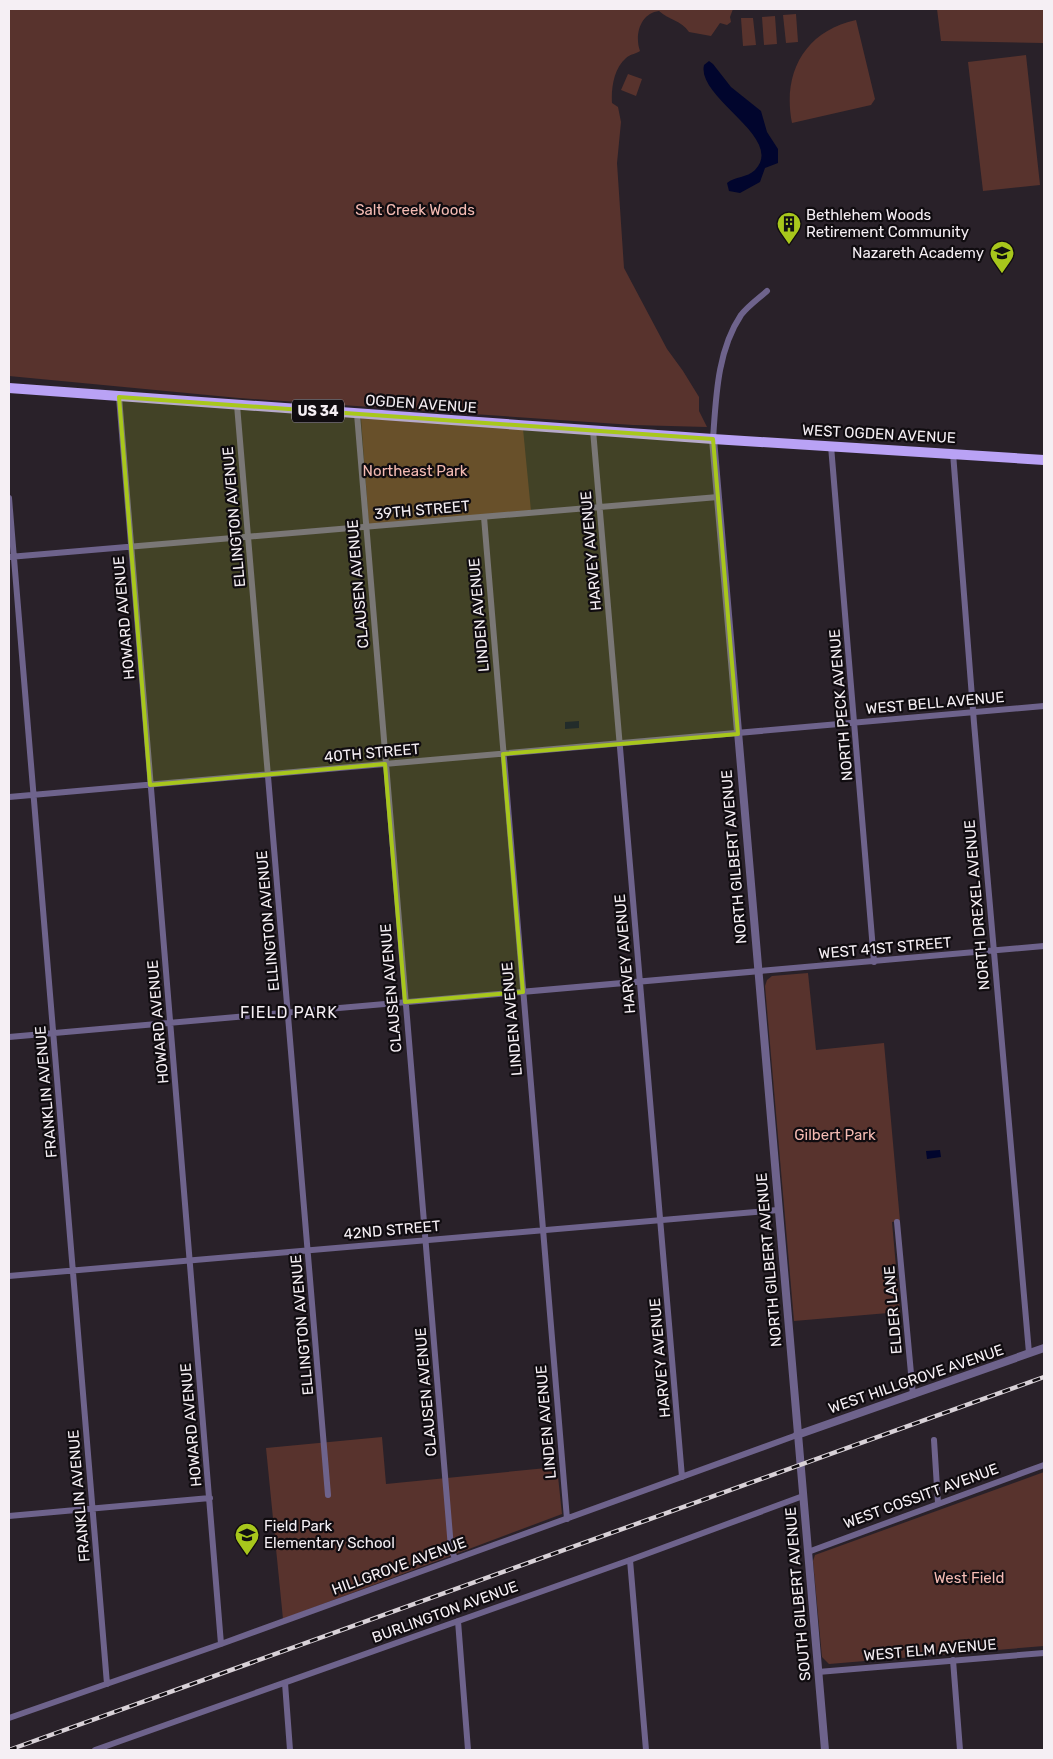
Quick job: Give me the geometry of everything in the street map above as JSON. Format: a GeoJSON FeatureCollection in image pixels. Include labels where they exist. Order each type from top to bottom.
{"type":"FeatureCollection","features":[{"type":"Feature","properties":{"kind":"main road","name":"OGDEN AVENUE"},"geometry":{"type":"LineString","coordinates":[[9,388],[713,439]]}},
{"type":"Feature","properties":{"kind":"main road","name":"WEST OGDEN AVENUE"},"geometry":{"type":"LineString","coordinates":[[713,439],[1044,460]]}},
{"type":"Feature","properties":{"kind":"street","name":"NORTH GILBERT AVENUE"},"geometry":{"type":"LineString","coordinates":[[767,291],[742,314],[734,328],[717,379],[713,439],[797,1435]]}},
{"type":"Feature","properties":{"kind":"street","name":"HOWARD AVENUE"},"geometry":{"type":"LineString","coordinates":[[119,397],[222,1644]]}},
{"type":"Feature","properties":{"kind":"street","name":"ELLINGTON AVENUE"},"geometry":{"type":"LineString","coordinates":[[237,405],[328,1495]]}},
{"type":"Feature","properties":{"kind":"street","name":"CLAUSEN AVENUE"},"geometry":{"type":"LineString","coordinates":[[357,414],[425,1240],[452,1548],[455,1559]]}},
{"type":"Feature","properties":{"kind":"street","name":"HARVEY AVENUE"},"geometry":{"type":"LineString","coordinates":[[593,430],[682,1476]]}},
{"type":"Feature","properties":{"kind":"street","name":"NORTH PECK AVENUE"},"geometry":{"type":"LineString","coordinates":[[831,446],[874,962]]}},
{"type":"Feature","properties":{"kind":"street","name":"NORTH DREXEL AVENUE"},"geometry":{"type":"LineString","coordinates":[[953,454],[973,712],[1029,1354]]}},
{"type":"Feature","properties":{"kind":"street","name":"39TH STREET"},"geometry":{"type":"LineString","coordinates":[[11,557],[718,497]]}},
{"type":"Feature","properties":{"kind":"street","name":"FRANKLIN AVENUE"},"geometry":{"type":"LineString","coordinates":[[9,498],[11,557],[34,794],[107,1684]]}},
{"type":"Feature","properties":{"kind":"street","name":"LINDEN AVENUE"},"geometry":{"type":"LineString","coordinates":[[484,517],[567,1519]]}},
{"type":"Feature","properties":{"kind":"street","name":"WEST BELL AVENUE"},"geometry":{"type":"LineString","coordinates":[[738,734],[1044,706]]}},
{"type":"Feature","properties":{"kind":"street","name":"40TH STREET"},"geometry":{"type":"LineString","coordinates":[[9,797],[738,734]]}},
{"type":"Feature","properties":{"kind":"street","name":"WEST 41ST STREET"},"geometry":{"type":"LineString","coordinates":[[9,1037],[1044,946]]}},
{"type":"Feature","properties":{"kind":"street","name":"42ND STREET"},"geometry":{"type":"LineString","coordinates":[[9,1276],[778,1210]]}},
{"type":"Feature","properties":{"kind":"street","name":"ELDER LANE"},"geometry":{"type":"LineString","coordinates":[[898,1222],[913,1395]]}},
{"type":"Feature","properties":{"kind":"street","name":"WEST HILLGROVE AVENUE"},"geometry":{"type":"LineString","coordinates":[[797,1435],[1044,1348]]}},
{"type":"Feature","properties":{"kind":"street","name":"HILLGROVE AVENUE"},"geometry":{"type":"LineString","coordinates":[[9,1718],[222,1644],[797,1435]]}},
{"type":"Feature","properties":{"kind":"street","name":"SOUTH GILBERT AVENUE"},"geometry":{"type":"LineString","coordinates":[[797,1435],[825,1750]]}},
{"type":"Feature","properties":{"kind":"street"},"geometry":{"type":"LineString","coordinates":[[934,1440],[938,1503]]}},
{"type":"Feature","properties":{"kind":"street","name":"WEST COSSITT AVENUE"},"geometry":{"type":"LineString","coordinates":[[808,1552],[1044,1465]]}},
{"type":"Feature","properties":{"kind":"street","name":"BURLINGTON AVENUE"},"geometry":{"type":"LineString","coordinates":[[94,1750],[113,1747],[284,1683],[630,1560],[803,1496]]}},
{"type":"Feature","properties":{"kind":"street"},"geometry":{"type":"LineString","coordinates":[[9,1516],[210,1498]]}},
{"type":"Feature","properties":{"kind":"street"},"geometry":{"type":"LineString","coordinates":[[630,1560],[646,1750]]}},
{"type":"Feature","properties":{"kind":"street"},"geometry":{"type":"LineString","coordinates":[[458,1621],[468,1750]]}},
{"type":"Feature","properties":{"kind":"street","name":"WEST ELM AVENUE"},"geometry":{"type":"LineString","coordinates":[[818,1672],[1044,1654]]}},
{"type":"Feature","properties":{"kind":"street"},"geometry":{"type":"LineString","coordinates":[[953,1660],[960,1750]]}},
{"type":"Feature","properties":{"kind":"street"},"geometry":{"type":"LineString","coordinates":[[284,1683],[290,1750]]}},
{"type":"Feature","properties":{"kind":"highlighted area"},"geometry":{"type":"Polygon","coordinates":[[[119,397],[713,439],[738,734],[503,754],[523,992],[405,1002],[385,764],[150,785],[119,397]]]}},
{"type":"Feature","properties":{"kind":"green space","name":"Salt Creek Woods"},"geometry":{"type":"Polygon","coordinates":[[[9,9],[733,9],[730,17],[731,22],[727,25],[720,23],[711,36],[689,32],[679,22],[659,11],[648,16],[640,25],[638,44],[640,51],[622,62],[616,73],[612,91],[612,103],[618,107],[621,122],[617,163],[624,268],[667,349],[699,397],[699,411],[707,427],[633,425],[239,398],[9,376],[9,9]]]}},
{"type":"Feature","properties":{"kind":"green space"},"geometry":{"type":"Polygon","coordinates":[[[937,9],[1044,9],[1044,43],[941,41],[937,9]]]}},
{"type":"Feature","properties":{"kind":"green space"},"geometry":{"type":"Polygon","coordinates":[[[796,14],[798,42],[786,43],[783,15],[796,14]]]}},
{"type":"Feature","properties":{"kind":"green space"},"geometry":{"type":"Polygon","coordinates":[[[775,16],[777,44],[764,45],[762,17],[775,16]]]}},
{"type":"Feature","properties":{"kind":"green space"},"geometry":{"type":"Polygon","coordinates":[[[741,18],[753,18],[756,45],[743,46],[741,18]]]}},
{"type":"Feature","properties":{"kind":"green space"},"geometry":{"type":"Polygon","coordinates":[[[856,20],[875,99],[871,105],[792,123],[791,87],[794,71],[801,57],[811,44],[823,34],[838,26],[856,20]]]}},
{"type":"Feature","properties":{"kind":"green space"},"geometry":{"type":"Polygon","coordinates":[[[1026,55],[1040,185],[983,191],[968,62],[1026,55]]]}},
{"type":"Feature","properties":{"kind":"green space"},"geometry":{"type":"Polygon","coordinates":[[[628,74],[642,79],[636,96],[621,90],[628,74]]]}},
{"type":"Feature","properties":{"kind":"green space","name":"Northeast Park"},"geometry":{"type":"Polygon","coordinates":[[[361,418],[523,429],[531,511],[369,525],[361,418]]]}},
{"type":"Feature","properties":{"kind":"green space","name":"Gilbert Park"},"geometry":{"type":"Polygon","coordinates":[[[808,973],[816,1050],[884,1043],[900,1221],[892,1222],[900,1312],[794,1321],[765,986],[767,980],[772,976],[808,973]]]}},
{"type":"Feature","properties":{"kind":"green space"},"geometry":{"type":"Polygon","coordinates":[[[382,1437],[386,1484],[557,1467],[562,1514],[283,1619],[266,1448],[382,1437]]]}},
{"type":"Feature","properties":{"kind":"green space","name":"West Field"},"geometry":{"type":"Polygon","coordinates":[[[1044,1472],[1044,1646],[829,1664],[822,1657],[813,1561],[815,1555],[1044,1472]]]}},
{"type":"Feature","properties":{"kind":"water"},"geometry":{"type":"Polygon","coordinates":[[[709,61],[731,87],[761,111],[767,132],[778,149],[778,163],[765,168],[760,182],[740,193],[729,191],[727,183],[755,170],[761,158],[759,145],[750,131],[713,91],[705,78],[704,65],[709,61]]]}},
{"type":"Feature","properties":{"kind":"water"},"geometry":{"type":"Polygon","coordinates":[[[579,721],[579,728],[565,729],[565,722],[579,721]]]}},
{"type":"Feature","properties":{"kind":"water"},"geometry":{"type":"Polygon","coordinates":[[[940,1150],[941,1157],[927,1159],[926,1151],[940,1150]]]}},
{"type":"Feature","properties":{"kind":"railway"},"geometry":{"type":"LineString","coordinates":[[9,1750],[1044,1377]]}},
{"type":"Feature","properties":{"kind":"place","name":"Bethlehem Woods Retirement Community"},"geometry":{"type":"Point","coordinates":[789,245]}},
{"type":"Feature","properties":{"kind":"place","name":"Nazareth Academy"},"geometry":{"type":"Point","coordinates":[1002,274]}},
{"type":"Feature","properties":{"kind":"place","name":"Field Park Elementary School"},"geometry":{"type":"Point","coordinates":[247,1556]}},
{"type":"Feature","properties":{"kind":"district","name":"FIELD PARK"},"geometry":{"type":"Point","coordinates":[289,1012]}}]}
